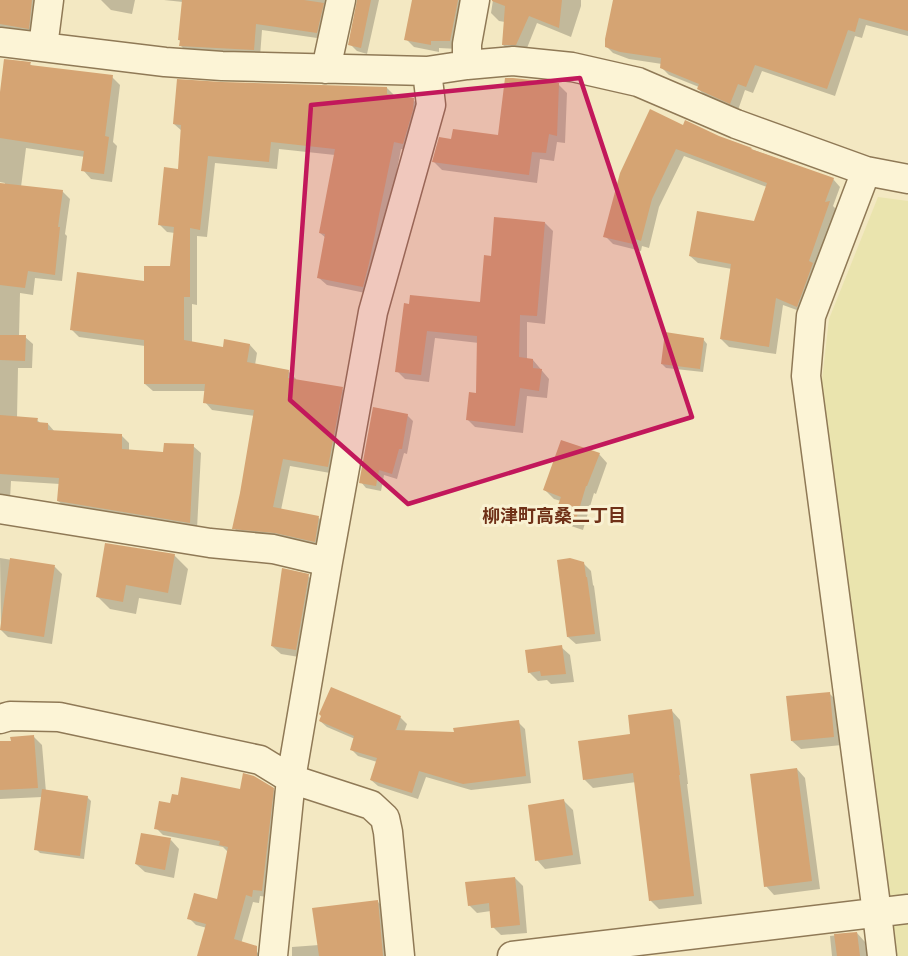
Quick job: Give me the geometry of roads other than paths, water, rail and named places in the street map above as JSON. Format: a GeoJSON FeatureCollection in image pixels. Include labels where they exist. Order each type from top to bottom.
{"type":"FeatureCollection","features":[{"type":"Feature","properties":{"kind":"street"},"geometry":{"type":"LineString","coordinates":[[43,47],[49,0]]}},
{"type":"Feature","properties":{"kind":"street"},"geometry":{"type":"LineString","coordinates":[[326,69],[341,0]]}},
{"type":"Feature","properties":{"kind":"street"},"geometry":{"type":"LineString","coordinates":[[467,65],[467,44],[475,0]]}},
{"type":"Feature","properties":{"kind":"street"},"geometry":{"type":"LineString","coordinates":[[0,42],[165,62],[222,66],[427,71],[513,61],[572,68],[638,82],[736,124],[866,171],[908,179]]}},
{"type":"Feature","properties":{"kind":"street"},"geometry":{"type":"LineString","coordinates":[[273,956],[291,779],[328,562],[373,312],[431,105],[427,71]]}},
{"type":"Feature","properties":{"kind":"street"},"geometry":{"type":"LineString","coordinates":[[866,171],[811,316],[806,376],[882,956]]}},
{"type":"Feature","properties":{"kind":"street"},"geometry":{"type":"LineString","coordinates":[[0,509],[210,543],[273,549],[328,562]]}},
{"type":"Feature","properties":{"kind":"street"},"geometry":{"type":"LineString","coordinates":[[0,719],[10,716],[59,717],[260,760],[291,779],[371,805],[385,818],[388,832],[400,956]]}},
{"type":"Feature","properties":{"kind":"street"},"geometry":{"type":"LineString","coordinates":[[512,956],[908,909]]}},
{"type":"Feature","properties":{"kind":"district","name":"柳津町高桑二丁目"},"geometry":{"type":"Point","coordinates":[554,514]}}]}
